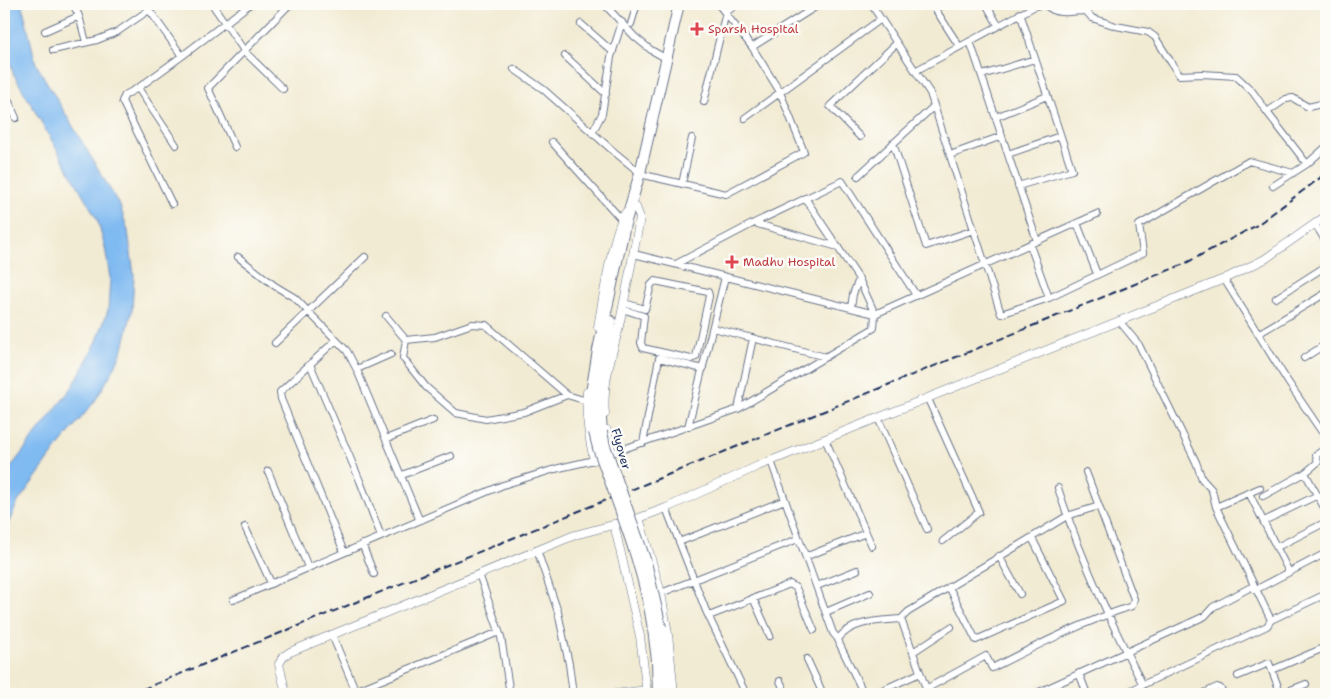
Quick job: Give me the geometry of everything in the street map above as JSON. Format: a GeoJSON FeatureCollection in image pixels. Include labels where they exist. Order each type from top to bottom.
{"type":"FeatureCollection","features":[{"type":"Feature","properties":{"kind":"highway"},"geometry":{"type":"LineString","coordinates":[[642,174],[679,4]]}},
{"type":"Feature","properties":{"kind":"highway"},"geometry":{"type":"LineString","coordinates":[[642,174],[686,4]]}},
{"type":"Feature","properties":{"kind":"highway","name":"Flyover"},"geometry":{"type":"LineString","coordinates":[[642,174],[632,208],[626,256],[598,350],[591,393],[594,432],[598,448],[639,565],[657,628],[667,694]]}},
{"type":"Feature","properties":{"kind":"highway","name":"Flyover"},"geometry":{"type":"LineString","coordinates":[[657,628],[658,694]]}},
{"type":"Feature","properties":{"kind":"street"},"geometry":{"type":"LineString","coordinates":[[73,4],[79,16],[86,42]]}},
{"type":"Feature","properties":{"kind":"street"},"geometry":{"type":"LineString","coordinates":[[145,4],[182,56]]}},
{"type":"Feature","properties":{"kind":"street"},"geometry":{"type":"LineString","coordinates":[[212,4],[244,52],[283,89]]}},
{"type":"Feature","properties":{"kind":"street"},"geometry":{"type":"LineString","coordinates":[[172,204],[122,101],[125,94],[138,88],[250,4]]}},
{"type":"Feature","properties":{"kind":"street"},"geometry":{"type":"LineString","coordinates":[[235,147],[208,88],[290,4]]}},
{"type":"Feature","properties":{"kind":"street"},"geometry":{"type":"LineString","coordinates":[[604,4],[634,37],[667,60]]}},
{"type":"Feature","properties":{"kind":"street"},"geometry":{"type":"LineString","coordinates":[[631,24],[637,4]]}},
{"type":"Feature","properties":{"kind":"street"},"geometry":{"type":"LineString","coordinates":[[514,69],[543,89],[642,174],[726,194],[804,152],[780,92],[752,47],[718,4]]}},
{"type":"Feature","properties":{"kind":"street"},"geometry":{"type":"LineString","coordinates":[[704,102],[728,4]]}},
{"type":"Feature","properties":{"kind":"street"},"geometry":{"type":"LineString","coordinates":[[726,12],[738,4]]}},
{"type":"Feature","properties":{"kind":"street"},"geometry":{"type":"LineString","coordinates":[[871,4],[930,93],[1001,314],[1049,298],[1143,252],[1139,225],[1249,161],[1293,173]]}},
{"type":"Feature","properties":{"kind":"street"},"geometry":{"type":"LineString","coordinates":[[932,4],[960,46]]}},
{"type":"Feature","properties":{"kind":"street"},"geometry":{"type":"LineString","coordinates":[[986,4],[998,25]]}},
{"type":"Feature","properties":{"kind":"street"},"geometry":{"type":"LineString","coordinates":[[915,70],[1031,6],[1041,4],[1056,11],[1085,11]]}},
{"type":"Feature","properties":{"kind":"street"},"geometry":{"type":"LineString","coordinates":[[1080,4],[1092,18],[1116,26],[1148,32],[1155,37],[1179,75],[1236,76],[1252,91],[1307,164]]}},
{"type":"Feature","properties":{"kind":"street"},"geometry":{"type":"LineString","coordinates":[[752,47],[815,5]]}},
{"type":"Feature","properties":{"kind":"street"},"geometry":{"type":"LineString","coordinates":[[53,50],[117,32],[149,10]]}},
{"type":"Feature","properties":{"kind":"street"},"geometry":{"type":"LineString","coordinates":[[1018,186],[1072,170],[1020,13]]}},
{"type":"Feature","properties":{"kind":"street"},"geometry":{"type":"LineString","coordinates":[[45,31],[79,16]]}},
{"type":"Feature","properties":{"kind":"street"},"geometry":{"type":"LineString","coordinates":[[745,118],[881,19]]}},
{"type":"Feature","properties":{"kind":"street"},"geometry":{"type":"LineString","coordinates":[[592,133],[602,114],[613,52],[622,22]]}},
{"type":"Feature","properties":{"kind":"street"},"geometry":{"type":"LineString","coordinates":[[581,24],[613,52]]}},
{"type":"Feature","properties":{"kind":"street"},"geometry":{"type":"LineString","coordinates":[[970,40],[1037,241]]}},
{"type":"Feature","properties":{"kind":"street"},"geometry":{"type":"LineString","coordinates":[[860,137],[830,106],[897,43]]}},
{"type":"Feature","properties":{"kind":"street"},"geometry":{"type":"LineString","coordinates":[[565,56],[606,94]]}},
{"type":"Feature","properties":{"kind":"street"},"geometry":{"type":"LineString","coordinates":[[982,75],[1035,59]]}},
{"type":"Feature","properties":{"kind":"street"},"geometry":{"type":"LineString","coordinates":[[138,88],[176,145]]}},
{"type":"Feature","properties":{"kind":"street"},"geometry":{"type":"LineString","coordinates":[[4,90],[16,118]]}},
{"type":"Feature","properties":{"kind":"street"},"geometry":{"type":"LineString","coordinates":[[996,117],[1047,96]]}},
{"type":"Feature","properties":{"kind":"street"},"geometry":{"type":"LineString","coordinates":[[1267,112],[1286,99],[1293,98],[1308,106],[1326,103]]}},
{"type":"Feature","properties":{"kind":"street"},"geometry":{"type":"LineString","coordinates":[[858,176],[934,106]]}},
{"type":"Feature","properties":{"kind":"street"},"geometry":{"type":"LineString","coordinates":[[950,155],[1002,136]]}},
{"type":"Feature","properties":{"kind":"street"},"geometry":{"type":"LineString","coordinates":[[1008,154],[1060,136]]}},
{"type":"Feature","properties":{"kind":"street"},"geometry":{"type":"LineString","coordinates":[[682,184],[692,138]]}},
{"type":"Feature","properties":{"kind":"street"},"geometry":{"type":"LineString","coordinates":[[552,142],[621,219]]}},
{"type":"Feature","properties":{"kind":"street"},"geometry":{"type":"LineString","coordinates":[[893,144],[926,246],[974,230]]}},
{"type":"Feature","properties":{"kind":"street"},"geometry":{"type":"LineString","coordinates":[[1274,186],[1307,164],[1326,147]]}},
{"type":"Feature","properties":{"kind":"street"},"geometry":{"type":"LineString","coordinates":[[676,264],[754,222],[842,181],[916,295]]}},
{"type":"Feature","properties":{"kind":"street"},"geometry":{"type":"LineString","coordinates":[[233,600],[503,485],[555,469],[594,460],[738,409],[874,328],[875,314],[859,279],[805,198]]}},
{"type":"Feature","properties":{"kind":"street"},"geometry":{"type":"LineString","coordinates":[[594,460],[589,437],[587,401],[603,300],[621,219],[632,208]]}},
{"type":"Feature","properties":{"kind":"street"},"geometry":{"type":"LineString","coordinates":[[612,453],[604,410],[605,394],[611,356],[623,306],[626,256],[676,264],[875,314],[1097,214]]}},
{"type":"Feature","properties":{"kind":"street"},"geometry":{"type":"LineString","coordinates":[[286,694],[280,664],[284,656],[290,652],[575,535],[639,518],[666,508],[771,461],[1224,279],[1265,259],[1326,216]]}},
{"type":"Feature","properties":{"kind":"street"},"geometry":{"type":"LineString","coordinates":[[754,222],[838,247]]}},
{"type":"Feature","properties":{"kind":"street"},"geometry":{"type":"LineString","coordinates":[[1077,224],[1097,274]]}},
{"type":"Feature","properties":{"kind":"street"},"geometry":{"type":"LineString","coordinates":[[1315,224],[1326,240]]}},
{"type":"Feature","properties":{"kind":"street"},"geometry":{"type":"LineString","coordinates":[[1030,245],[1049,298]]}},
{"type":"Feature","properties":{"kind":"street"},"geometry":{"type":"LineString","coordinates":[[238,256],[275,286],[295,298],[335,341],[347,351],[357,368],[420,520]]}},
{"type":"Feature","properties":{"kind":"street"},"geometry":{"type":"LineString","coordinates":[[275,343],[365,258]]}},
{"type":"Feature","properties":{"kind":"street"},"geometry":{"type":"LineString","coordinates":[[1276,298],[1326,266]]}},
{"type":"Feature","properties":{"kind":"street"},"geometry":{"type":"LineString","coordinates":[[688,427],[725,277]]}},
{"type":"Feature","properties":{"kind":"street"},"geometry":{"type":"LineString","coordinates":[[852,308],[853,294],[859,279]]}},
{"type":"Feature","properties":{"kind":"street"},"geometry":{"type":"LineString","coordinates":[[1224,279],[1326,438]]}},
{"type":"Feature","properties":{"kind":"street"},"geometry":{"type":"LineString","coordinates":[[655,281],[708,292],[709,296],[696,357],[691,359],[643,348],[641,343],[644,316],[623,306],[645,309],[651,285],[655,281]]}},
{"type":"Feature","properties":{"kind":"street"},"geometry":{"type":"LineString","coordinates":[[1258,334],[1326,293]]}},
{"type":"Feature","properties":{"kind":"street"},"geometry":{"type":"LineString","coordinates":[[386,316],[406,340],[403,358],[426,387],[456,413],[486,419],[524,412],[567,395]]}},
{"type":"Feature","properties":{"kind":"street"},"geometry":{"type":"LineString","coordinates":[[1120,322],[1139,346],[1202,478],[1212,490],[1216,507],[1271,620]]}},
{"type":"Feature","properties":{"kind":"street"},"geometry":{"type":"LineString","coordinates":[[406,340],[435,337],[472,324],[486,325],[567,395],[587,401]]}},
{"type":"Feature","properties":{"kind":"street"},"geometry":{"type":"LineString","coordinates":[[713,328],[826,357]]}},
{"type":"Feature","properties":{"kind":"street"},"geometry":{"type":"LineString","coordinates":[[738,409],[754,338]]}},
{"type":"Feature","properties":{"kind":"street"},"geometry":{"type":"LineString","coordinates":[[335,341],[280,392],[281,399],[344,552]]}},
{"type":"Feature","properties":{"kind":"street"},"geometry":{"type":"LineString","coordinates":[[1304,358],[1326,344]]}},
{"type":"Feature","properties":{"kind":"street"},"geometry":{"type":"LineString","coordinates":[[357,368],[392,354]]}},
{"type":"Feature","properties":{"kind":"street"},"geometry":{"type":"LineString","coordinates":[[642,443],[659,358],[703,368]]}},
{"type":"Feature","properties":{"kind":"street"},"geometry":{"type":"LineString","coordinates":[[310,364],[381,536]]}},
{"type":"Feature","properties":{"kind":"street"},"geometry":{"type":"LineString","coordinates":[[928,399],[979,512],[943,541]]}},
{"type":"Feature","properties":{"kind":"street"},"geometry":{"type":"LineString","coordinates":[[878,418],[927,529]]}},
{"type":"Feature","properties":{"kind":"street"},"geometry":{"type":"LineString","coordinates":[[386,439],[433,420]]}},
{"type":"Feature","properties":{"kind":"street"},"geometry":{"type":"LineString","coordinates":[[589,437],[607,433]]}},
{"type":"Feature","properties":{"kind":"street"},"geometry":{"type":"LineString","coordinates":[[825,439],[872,546]]}},
{"type":"Feature","properties":{"kind":"street"},"geometry":{"type":"LineString","coordinates":[[1263,496],[1305,473],[1318,462],[1316,455],[1326,448]]}},
{"type":"Feature","properties":{"kind":"street"},"geometry":{"type":"LineString","coordinates":[[402,475],[451,456]]}},
{"type":"Feature","properties":{"kind":"street"},"geometry":{"type":"LineString","coordinates":[[771,461],[833,633],[838,639],[864,694]]}},
{"type":"Feature","properties":{"kind":"street"},"geometry":{"type":"LineString","coordinates":[[268,471],[308,567]]}},
{"type":"Feature","properties":{"kind":"street"},"geometry":{"type":"LineString","coordinates":[[901,619],[927,691],[986,656],[992,668],[1065,631],[1132,606],[1134,598],[1086,472]]}},
{"type":"Feature","properties":{"kind":"street"},"geometry":{"type":"LineString","coordinates":[[1305,473],[1325,506]]}},
{"type":"Feature","properties":{"kind":"street"},"geometry":{"type":"LineString","coordinates":[[1058,488],[1067,516],[1108,614],[1142,685]]}},
{"type":"Feature","properties":{"kind":"street"},"geometry":{"type":"LineString","coordinates":[[1216,507],[1260,488]]}},
{"type":"Feature","properties":{"kind":"street"},"geometry":{"type":"LineString","coordinates":[[1249,493],[1289,572]]}},
{"type":"Feature","properties":{"kind":"street"},"geometry":{"type":"LineString","coordinates":[[1264,521],[1318,495]]}},
{"type":"Feature","properties":{"kind":"street"},"geometry":{"type":"LineString","coordinates":[[679,542],[785,500]]}},
{"type":"Feature","properties":{"kind":"street"},"geometry":{"type":"LineString","coordinates":[[838,639],[843,632],[871,621],[901,619],[908,612],[1067,516],[1099,506]]}},
{"type":"Feature","properties":{"kind":"street"},"geometry":{"type":"LineString","coordinates":[[666,508],[708,616],[746,694]]}},
{"type":"Feature","properties":{"kind":"street"},"geometry":{"type":"LineString","coordinates":[[639,518],[661,593],[668,634],[674,694]]}},
{"type":"Feature","properties":{"kind":"street"},"geometry":{"type":"LineString","coordinates":[[1277,547],[1326,522]]}},
{"type":"Feature","properties":{"kind":"street"},"geometry":{"type":"LineString","coordinates":[[614,524],[640,636],[647,692],[615,694]]}},
{"type":"Feature","properties":{"kind":"street"},"geometry":{"type":"LineString","coordinates":[[245,527],[271,583]]}},
{"type":"Feature","properties":{"kind":"street"},"geometry":{"type":"LineString","coordinates":[[806,555],[866,533]]}},
{"type":"Feature","properties":{"kind":"street"},"geometry":{"type":"LineString","coordinates":[[949,587],[976,640],[1064,601],[1032,538]]}},
{"type":"Feature","properties":{"kind":"street"},"geometry":{"type":"LineString","coordinates":[[661,593],[798,539]]}},
{"type":"Feature","properties":{"kind":"street"},"geometry":{"type":"LineString","coordinates":[[362,544],[374,574]]}},
{"type":"Feature","properties":{"kind":"street"},"geometry":{"type":"LineString","coordinates":[[537,550],[558,612],[573,694]]}},
{"type":"Feature","properties":{"kind":"street"},"geometry":{"type":"LineString","coordinates":[[1035,694],[1205,616],[1213,607],[1326,553]]}},
{"type":"Feature","properties":{"kind":"street"},"geometry":{"type":"LineString","coordinates":[[999,556],[1020,594]]}},
{"type":"Feature","properties":{"kind":"street"},"geometry":{"type":"LineString","coordinates":[[817,586],[857,570]]}},
{"type":"Feature","properties":{"kind":"street"},"geometry":{"type":"LineString","coordinates":[[479,574],[499,632],[510,694]]}},
{"type":"Feature","properties":{"kind":"street"},"geometry":{"type":"LineString","coordinates":[[708,616],[790,584],[796,588],[814,630]]}},
{"type":"Feature","properties":{"kind":"street"},"geometry":{"type":"LineString","coordinates":[[826,612],[870,593]]}},
{"type":"Feature","properties":{"kind":"street"},"geometry":{"type":"LineString","coordinates":[[1123,694],[1259,630],[1267,626],[1271,620],[1326,594]]}},
{"type":"Feature","properties":{"kind":"street"},"geometry":{"type":"LineString","coordinates":[[753,598],[770,636]]}},
{"type":"Feature","properties":{"kind":"street"},"geometry":{"type":"LineString","coordinates":[[913,652],[951,627]]}},
{"type":"Feature","properties":{"kind":"street"},"geometry":{"type":"LineString","coordinates":[[332,635],[356,693],[499,632]]}},
{"type":"Feature","properties":{"kind":"street"},"geometry":{"type":"LineString","coordinates":[[1272,670],[1326,647]]}},
{"type":"Feature","properties":{"kind":"street"},"geometry":{"type":"LineString","coordinates":[[807,658],[823,694]]}},
{"type":"Feature","properties":{"kind":"street"},"geometry":{"type":"LineString","coordinates":[[1238,676],[1269,663],[1281,694],[1306,684]]}},
{"type":"Feature","properties":{"kind":"street"},"geometry":{"type":"LineString","coordinates":[[874,694],[920,673]]}},
{"type":"Feature","properties":{"kind":"street"},"geometry":{"type":"LineString","coordinates":[[1078,673],[1087,694]]}},
{"type":"Feature","properties":{"kind":"street"},"geometry":{"type":"LineString","coordinates":[[780,681],[786,694]]}},
{"type":"Feature","properties":{"kind":"street"},"geometry":{"type":"LineString","coordinates":[[1202,694],[1220,688],[1224,694]]}},
{"type":"Feature","properties":{"kind":"water"},"geometry":{"type":"Polygon","coordinates":[[[4,4],[22,4],[36,64],[120,206],[128,231],[134,275],[132,311],[123,348],[114,369],[95,401],[60,444],[18,502],[4,533],[4,476],[73,386],[97,341],[108,310],[110,278],[105,247],[97,219],[13,73],[4,40],[4,4]]]}},
{"type":"Feature","properties":{"kind":"railway"},"geometry":{"type":"LineString","coordinates":[[131,694],[1184,264],[1257,225],[1320,178],[1326,171]]}},
{"type":"Feature","properties":{"kind":"place","name":"Sparsh Hospital"},"geometry":{"type":"Point","coordinates":[697,29]}},
{"type":"Feature","properties":{"kind":"place","name":"Madhu Hospital"},"geometry":{"type":"Point","coordinates":[732,262]}}]}
